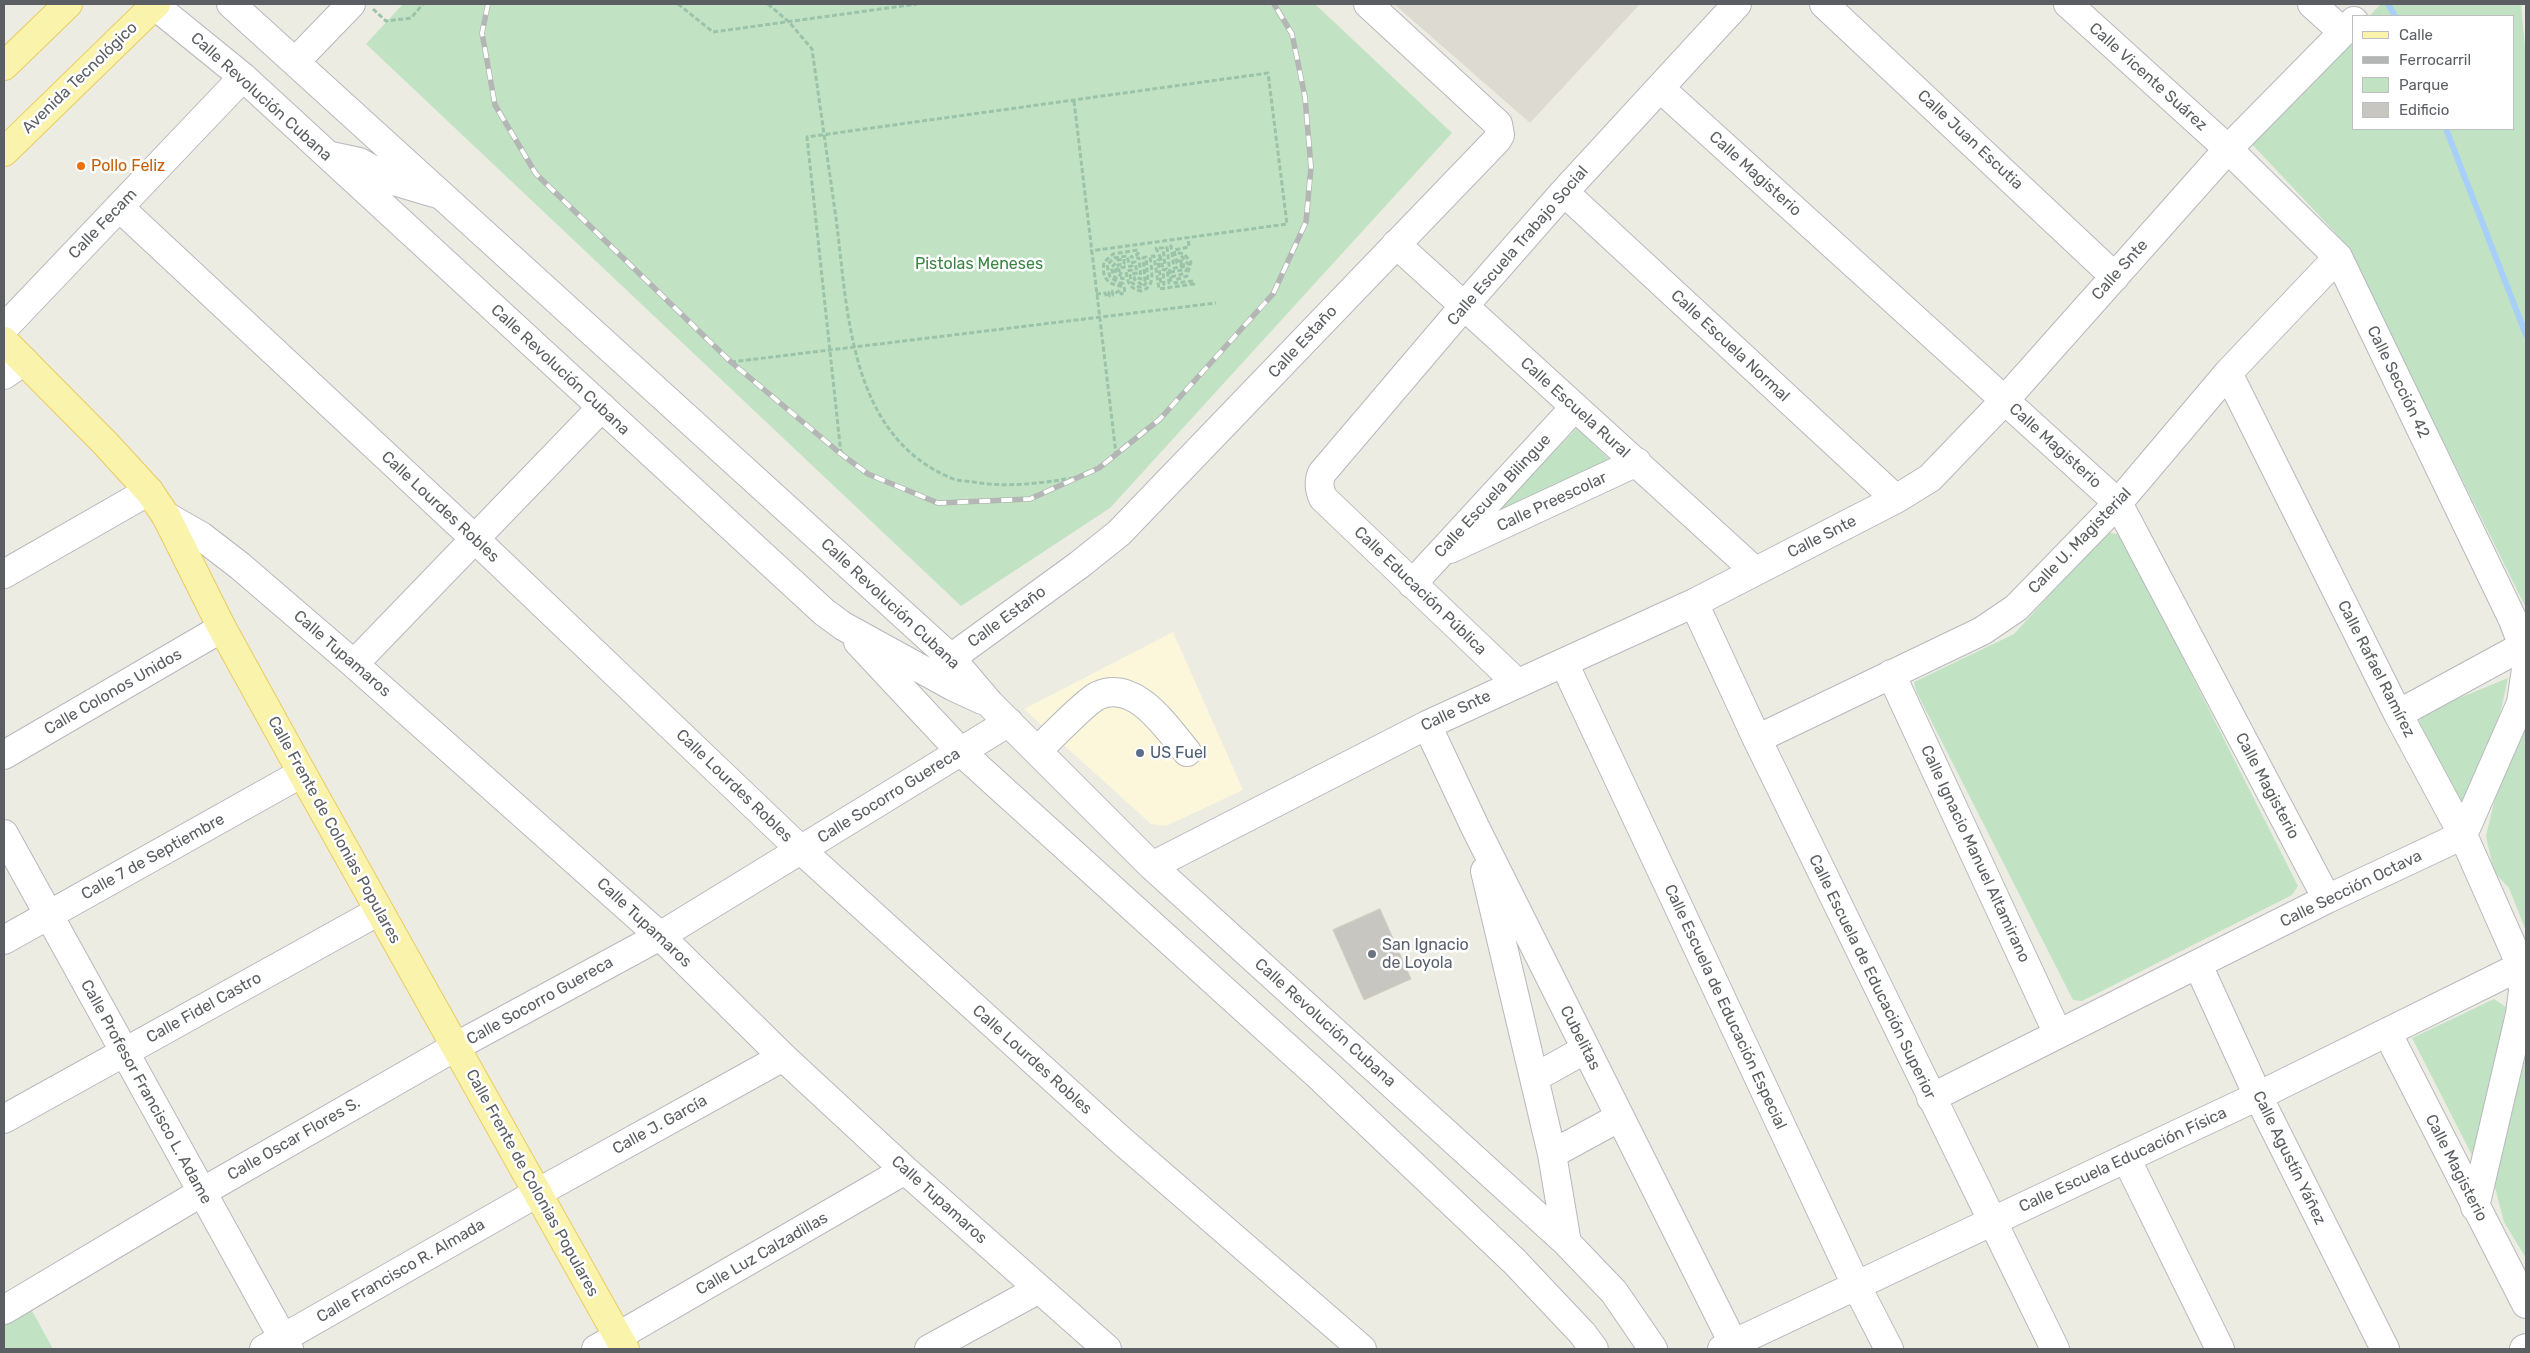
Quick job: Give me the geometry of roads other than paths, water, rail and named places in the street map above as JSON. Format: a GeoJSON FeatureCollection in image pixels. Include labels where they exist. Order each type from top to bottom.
{"type":"FeatureCollection","features":[{"type":"Feature","properties":{"kind":"main road"},"geometry":{"type":"LineString","coordinates":[[4,66],[68,4]]}},
{"type":"Feature","properties":{"kind":"main road","name":"Avenida Tecnológico"},"geometry":{"type":"LineString","coordinates":[[4,152],[154,4]]}},
{"type":"Feature","properties":{"kind":"main road","name":"Calle Frente de Colonias Populares"},"geometry":{"type":"LineString","coordinates":[[4,341],[14,368],[149,490],[166,516],[222,628],[537,1193],[613,1345]]}},
{"type":"Feature","properties":{"kind":"street","name":"Calle Revolución Cubana"},"geometry":{"type":"LineString","coordinates":[[154,4],[243,77],[824,612],[843,626],[999,713]]}},
{"type":"Feature","properties":{"kind":"street","name":"Calle Revolución Cubana"},"geometry":{"type":"LineString","coordinates":[[231,4],[951,658],[999,713],[1152,866],[1567,1243],[1614,1292],[1653,1349]]}},
{"type":"Feature","properties":{"kind":"street"},"geometry":{"type":"LineString","coordinates":[[295,62],[351,4]]}},
{"type":"Feature","properties":{"kind":"street","name":"Calle Estaño"},"geometry":{"type":"LineString","coordinates":[[951,658],[1079,565],[1119,533],[1162,491],[1497,140],[1500,130],[1498,124],[1368,4]]}},
{"type":"Feature","properties":{"kind":"street","name":"Calle Escuela Trabajo Social"},"geometry":{"type":"LineString","coordinates":[[1323,498],[1319,490],[1322,473],[1564,192],[1737,4]]}},
{"type":"Feature","properties":{"kind":"street","name":"Calle Juan Escutia"},"geometry":{"type":"LineString","coordinates":[[1824,4],[2115,277]]}},
{"type":"Feature","properties":{"kind":"street","name":"Calle Vicente Suárez"},"geometry":{"type":"LineString","coordinates":[[2068,4],[2228,150]]}},
{"type":"Feature","properties":{"kind":"street"},"geometry":{"type":"LineString","coordinates":[[2312,4],[2352,23]]}},
{"type":"Feature","properties":{"kind":"street","name":"Calle Snte"},"geometry":{"type":"LineString","coordinates":[[2360,15],[2370,4]]}},
{"type":"Feature","properties":{"kind":"street","name":"Calle Snte"},"geometry":{"type":"LineString","coordinates":[[1152,866],[1427,725],[1694,603],[1896,500],[1930,478],[2004,401],[2228,150],[2352,23]]}},
{"type":"Feature","properties":{"kind":"street","name":"Calle Fecam"},"geometry":{"type":"LineString","coordinates":[[4,328],[243,77]]}},
{"type":"Feature","properties":{"kind":"street","name":"Calle Magisterio"},"geometry":{"type":"LineString","coordinates":[[1660,88],[2118,503],[2327,899]]}},
{"type":"Feature","properties":{"kind":"street","name":"Calle Sección 42"},"geometry":{"type":"LineString","coordinates":[[2228,150],[2338,257],[2513,620],[2523,646]]}},
{"type":"Feature","properties":{"kind":"street"},"geometry":{"type":"LineString","coordinates":[[327,155],[354,160],[394,181],[442,194]]}},
{"type":"Feature","properties":{"kind":"street","name":"Calle Escuela Normal"},"geometry":{"type":"LineString","coordinates":[[1564,192],[1896,500]]}},
{"type":"Feature","properties":{"kind":"street","name":"Calle Lourdes Robles"},"geometry":{"type":"LineString","coordinates":[[120,207],[474,539],[801,850],[1122,1141],[1362,1349]]}},
{"type":"Feature","properties":{"kind":"street","name":"Calle Escuela Rural"},"geometry":{"type":"LineString","coordinates":[[1396,244],[1755,571]]}},
{"type":"Feature","properties":{"kind":"street","name":"Calle U. Magisterial"},"geometry":{"type":"LineString","coordinates":[[1757,739],[1999,621],[2016,608],[2118,503],[2228,373],[2338,257]]}},
{"type":"Feature","properties":{"kind":"street","name":"Calle Rafael Ramírez"},"geometry":{"type":"LineString","coordinates":[[2228,373],[2398,714],[2463,834],[2521,966],[2523,991],[2520,1014],[2475,1207]]}},
{"type":"Feature","properties":{"kind":"street"},"geometry":{"type":"LineString","coordinates":[[354,664],[602,408]]}},
{"type":"Feature","properties":{"kind":"street","name":"Calle Escuela Bilingue"},"geometry":{"type":"LineString","coordinates":[[1412,584],[1574,408]]}},
{"type":"Feature","properties":{"kind":"street","name":"Calle Preescolar"},"geometry":{"type":"LineString","coordinates":[[1440,554],[1637,462]]}},
{"type":"Feature","properties":{"kind":"street"},"geometry":{"type":"LineString","coordinates":[[4,574],[149,490]]}},
{"type":"Feature","properties":{"kind":"street","name":"Calle Educación Pública"},"geometry":{"type":"LineString","coordinates":[[1323,498],[1517,683]]}},
{"type":"Feature","properties":{"kind":"street","name":"Calle Tupamaros"},"geometry":{"type":"LineString","coordinates":[[166,516],[201,536],[232,560],[354,664],[660,936],[783,1057],[905,1170],[1107,1349]]}},
{"type":"Feature","properties":{"kind":"street","name":"Calle Escuela de Educación Superior"},"geometry":{"type":"LineString","coordinates":[[1694,603],[1757,739],[2055,1349]]}},
{"type":"Feature","properties":{"kind":"street"},"geometry":{"type":"LineString","coordinates":[[843,626],[960,751],[1322,1079],[1514,1261],[1582,1333],[1594,1349]]}},
{"type":"Feature","properties":{"kind":"street","name":"Calle Colonos Unidos"},"geometry":{"type":"LineString","coordinates":[[4,755],[222,628]]}},
{"type":"Feature","properties":{"kind":"street"},"geometry":{"type":"LineString","coordinates":[[2398,714],[2523,646],[2526,669],[2521,703],[2463,834]]}},
{"type":"Feature","properties":{"kind":"street","name":"Calle Escuela de Educación Especial"},"geometry":{"type":"LineString","coordinates":[[1564,663],[1856,1285],[1889,1349]]}},
{"type":"Feature","properties":{"kind":"street","name":"Calle Ignacio Manuel Altamirano"},"geometry":{"type":"LineString","coordinates":[[1891,674],[2058,1034]]}},
{"type":"Feature","properties":{"kind":"street"},"geometry":{"type":"LineString","coordinates":[[1038,750],[1096,697],[1109,692],[1121,692],[1140,701],[1157,716],[1187,752]]}},
{"type":"Feature","properties":{"kind":"street","name":"Calle Socorro Guereca"},"geometry":{"type":"LineString","coordinates":[[456,1047],[660,936],[801,850],[960,751],[999,713]]}},
{"type":"Feature","properties":{"kind":"street","name":"Cubelitas"},"geometry":{"type":"LineString","coordinates":[[1427,725],[1475,827],[1620,1117],[1731,1347]]}},
{"type":"Feature","properties":{"kind":"street","name":"Calle 7 de Septiembre"},"geometry":{"type":"LineString","coordinates":[[4,940],[302,773]]}},
{"type":"Feature","properties":{"kind":"street"},"geometry":{"type":"LineString","coordinates":[[1475,827],[1552,1154],[1567,1243]]}},
{"type":"Feature","properties":{"kind":"street","name":"Calle Profesor Francisco L. Adame"},"geometry":{"type":"LineString","coordinates":[[4,834],[202,1192],[279,1346]]}},
{"type":"Feature","properties":{"kind":"street","name":"Calle Sección Octava"},"geometry":{"type":"LineString","coordinates":[[1931,1098],[2327,899],[2463,834]]}},
{"type":"Feature","properties":{"kind":"street","name":"Calle Fidel Castro"},"geometry":{"type":"LineString","coordinates":[[4,1119],[379,911]]}},
{"type":"Feature","properties":{"kind":"street","name":"Calle Agustín Yáñez"},"geometry":{"type":"LineString","coordinates":[[2198,965],[2258,1096],[2385,1349]]}},
{"type":"Feature","properties":{"kind":"street","name":"Calle Escuela Educación Física"},"geometry":{"type":"LineString","coordinates":[[1731,1347],[1856,1285],[2258,1096],[2521,966]]}},
{"type":"Feature","properties":{"kind":"street","name":"Calle Magisterio"},"geometry":{"type":"LineString","coordinates":[[2387,1032],[2526,1304]]}},
{"type":"Feature","properties":{"kind":"street","name":"Calle Oscar Flores S."},"geometry":{"type":"LineString","coordinates":[[4,1310],[202,1192],[456,1047]]}},
{"type":"Feature","properties":{"kind":"street"},"geometry":{"type":"LineString","coordinates":[[1534,1078],[1586,1049]]}},
{"type":"Feature","properties":{"kind":"street","name":"Calle J. García"},"geometry":{"type":"LineString","coordinates":[[537,1193],[783,1057]]}},
{"type":"Feature","properties":{"kind":"street"},"geometry":{"type":"LineString","coordinates":[[1552,1154],[1620,1117]]}},
{"type":"Feature","properties":{"kind":"street"},"geometry":{"type":"LineString","coordinates":[[2126,1158],[2220,1349]]}},
{"type":"Feature","properties":{"kind":"street","name":"Calle Luz Calzadillas"},"geometry":{"type":"LineString","coordinates":[[613,1345],[905,1170]]}},
{"type":"Feature","properties":{"kind":"street","name":"Calle Francisco R. Almada"},"geometry":{"type":"LineString","coordinates":[[279,1346],[537,1193]]}},
{"type":"Feature","properties":{"kind":"street"},"geometry":{"type":"LineString","coordinates":[[929,1349],[1039,1289]]}},
{"type":"Feature","properties":{"kind":"waterway"},"geometry":{"type":"LineString","coordinates":[[2388,4],[2394,15]]}},
{"type":"Feature","properties":{"kind":"waterway"},"geometry":{"type":"LineString","coordinates":[[2446,130],[2526,335]]}},
{"type":"Feature","properties":{"kind":"railway"},"geometry":{"type":"LineString","coordinates":[[488,4],[482,33],[495,105],[536,174],[731,362],[841,454],[868,474],[938,503],[1030,499],[1099,468],[1160,419],[1273,294],[1306,222],[1311,167],[1305,97],[1292,34],[1274,4]]}},
{"type":"Feature","properties":{"kind":"place","name":"Pollo Feliz"},"geometry":{"type":"Point","coordinates":[81,166]}},
{"type":"Feature","properties":{"kind":"place","name":"US Fuel"},"geometry":{"type":"Point","coordinates":[1140,753]}},
{"type":"Feature","properties":{"kind":"place","name":"San Ignacio de Loyola"},"geometry":{"type":"Point","coordinates":[1372,954]}},
{"type":"Feature","properties":{"kind":"park label","name":"Pistolas Meneses"},"geometry":{"type":"Point","coordinates":[979,264]}}]}
